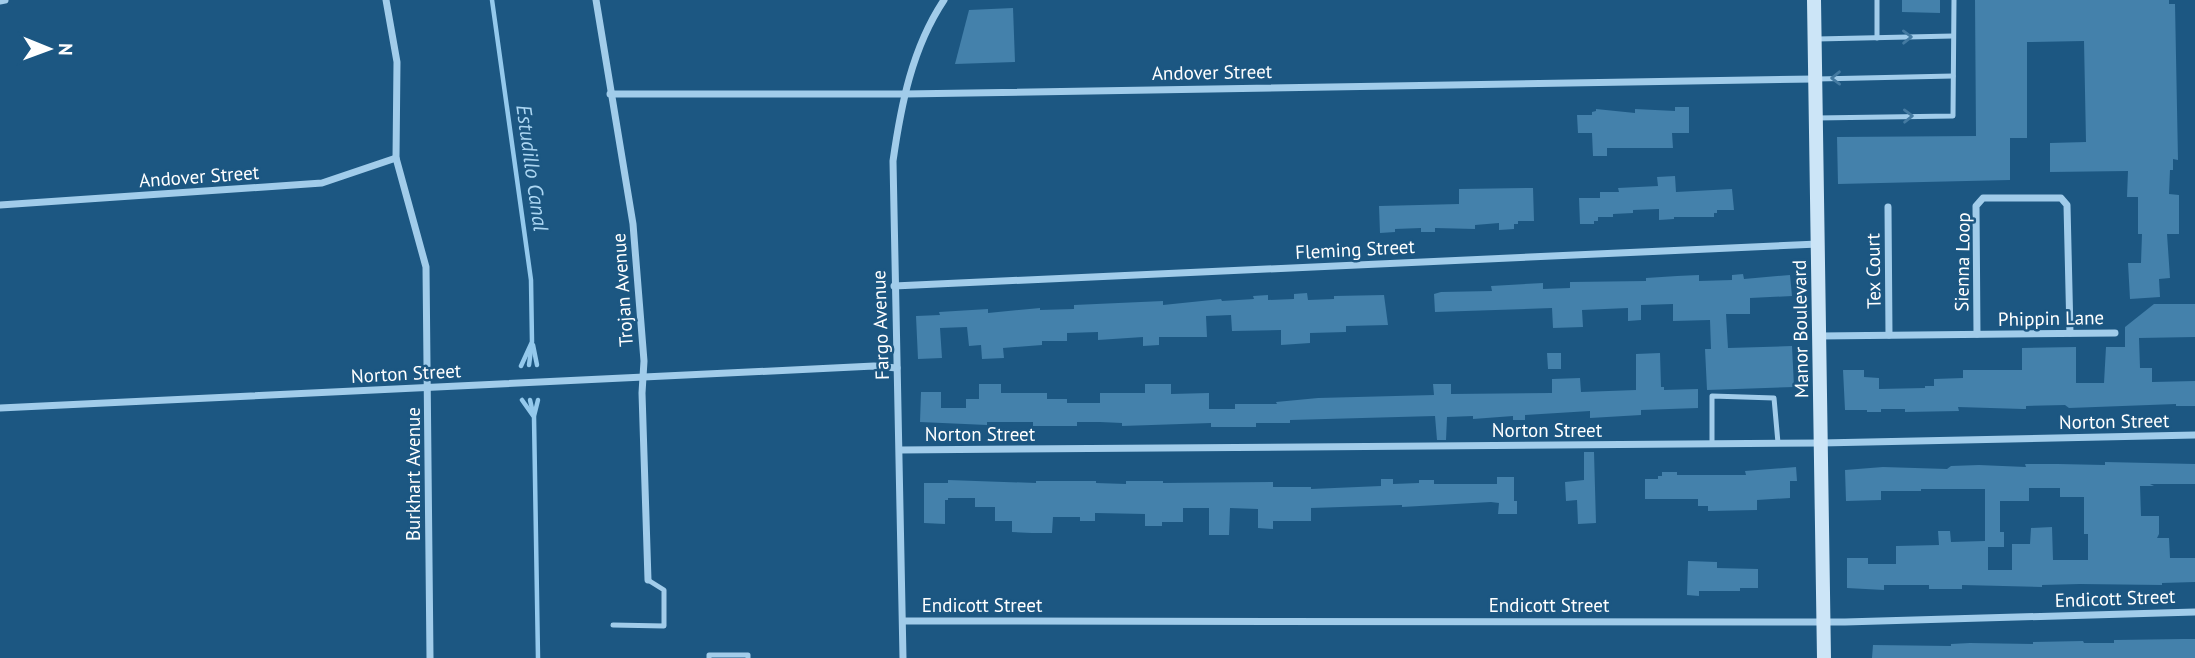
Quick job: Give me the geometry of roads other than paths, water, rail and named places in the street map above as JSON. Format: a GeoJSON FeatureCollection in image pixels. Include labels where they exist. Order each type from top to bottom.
{"type":"FeatureCollection","features":[{"type":"Feature","properties":{"kind":"street","name":"Burkhart Avenue"},"geometry":{"type":"LineString","coordinates":[[386,0],[397,62],[396,158],[426,267],[430,658]]}},
{"type":"Feature","properties":{"kind":"street","name":"Trojan Avenue"},"geometry":{"type":"LineString","coordinates":[[596,0],[633,224],[644,377],[642,393],[648,580]]}},
{"type":"Feature","properties":{"kind":"street","name":"Fargo Avenue"},"geometry":{"type":"LineString","coordinates":[[903,658],[893,161],[905,94],[919,51],[944,0]]}},
{"type":"Feature","properties":{"kind":"street","name":"Manor Boulevard"},"geometry":{"type":"LineString","coordinates":[[1814,0],[1824,658]]}},
{"type":"Feature","properties":{"kind":"street","name":"Andover Street"},"geometry":{"type":"LineString","coordinates":[[610,94],[905,94],[1814,79]]}},
{"type":"Feature","properties":{"kind":"street","name":"Andover Street"},"geometry":{"type":"LineString","coordinates":[[0,205],[321,183],[396,158]]}},
{"type":"Feature","properties":{"kind":"street","name":"Sienna Loop"},"geometry":{"type":"LineString","coordinates":[[1977,334],[1976,206],[1983,198],[2061,198],[2067,205],[2070,333]]}},
{"type":"Feature","properties":{"kind":"street","name":"Tex Court"},"geometry":{"type":"LineString","coordinates":[[1888,207],[1889,335]]}},
{"type":"Feature","properties":{"kind":"street","name":"Fleming Street"},"geometry":{"type":"LineString","coordinates":[[894,286],[1818,244]]}},
{"type":"Feature","properties":{"kind":"street","name":"Phippin Lane"},"geometry":{"type":"LineString","coordinates":[[1820,336],[2115,333]]}},
{"type":"Feature","properties":{"kind":"street","name":"Norton Street"},"geometry":{"type":"LineString","coordinates":[[0,408],[874,366],[897,368]]}},
{"type":"Feature","properties":{"kind":"street","name":"Norton Street"},"geometry":{"type":"LineString","coordinates":[[900,450],[1821,443],[2195,435]]}},
{"type":"Feature","properties":{"kind":"street","name":"Endicott Street"},"geometry":{"type":"LineString","coordinates":[[903,621],[1824,621],[2195,612]]}},
{"type":"Feature","properties":{"kind":"lane"},"geometry":{"type":"LineString","coordinates":[[1877,0],[1877,38]]}},
{"type":"Feature","properties":{"kind":"lane"},"geometry":{"type":"LineString","coordinates":[[1815,118],[1953,116],[1954,0]]}},
{"type":"Feature","properties":{"kind":"lane"},"geometry":{"type":"LineString","coordinates":[[1814,39],[1953,36]]}},
{"type":"Feature","properties":{"kind":"lane"},"geometry":{"type":"LineString","coordinates":[[1814,79],[1954,76]]}},
{"type":"Feature","properties":{"kind":"lane"},"geometry":{"type":"LineString","coordinates":[[1712,444],[1712,396],[1774,398],[1778,443]]}},
{"type":"Feature","properties":{"kind":"lane"},"geometry":{"type":"LineString","coordinates":[[613,625],[664,626],[664,590],[648,580]]}},
{"type":"Feature","properties":{"kind":"lane"},"geometry":{"type":"LineString","coordinates":[[709,658],[709,655],[748,654],[748,658]]}},
{"type":"Feature","properties":{"kind":"waterway","name":"Estudillo Canal"},"geometry":{"type":"LineString","coordinates":[[492,0],[531,280],[532,342],[521,366]]}},
{"type":"Feature","properties":{"kind":"waterway","name":"Estudillo Canal"},"geometry":{"type":"LineString","coordinates":[[533,345],[537,365]]}},
{"type":"Feature","properties":{"kind":"waterway","name":"Estudillo Canal"},"geometry":{"type":"LineString","coordinates":[[529,365],[531,350]]}},
{"type":"Feature","properties":{"kind":"waterway","name":"Estudillo Canal"},"geometry":{"type":"LineString","coordinates":[[522,400],[534,417],[538,658]]}},
{"type":"Feature","properties":{"kind":"waterway","name":"Estudillo Canal"},"geometry":{"type":"LineString","coordinates":[[530,400],[533,413]]}},
{"type":"Feature","properties":{"kind":"waterway","name":"Estudillo Canal"},"geometry":{"type":"LineString","coordinates":[[534,416],[538,400]]}}]}
